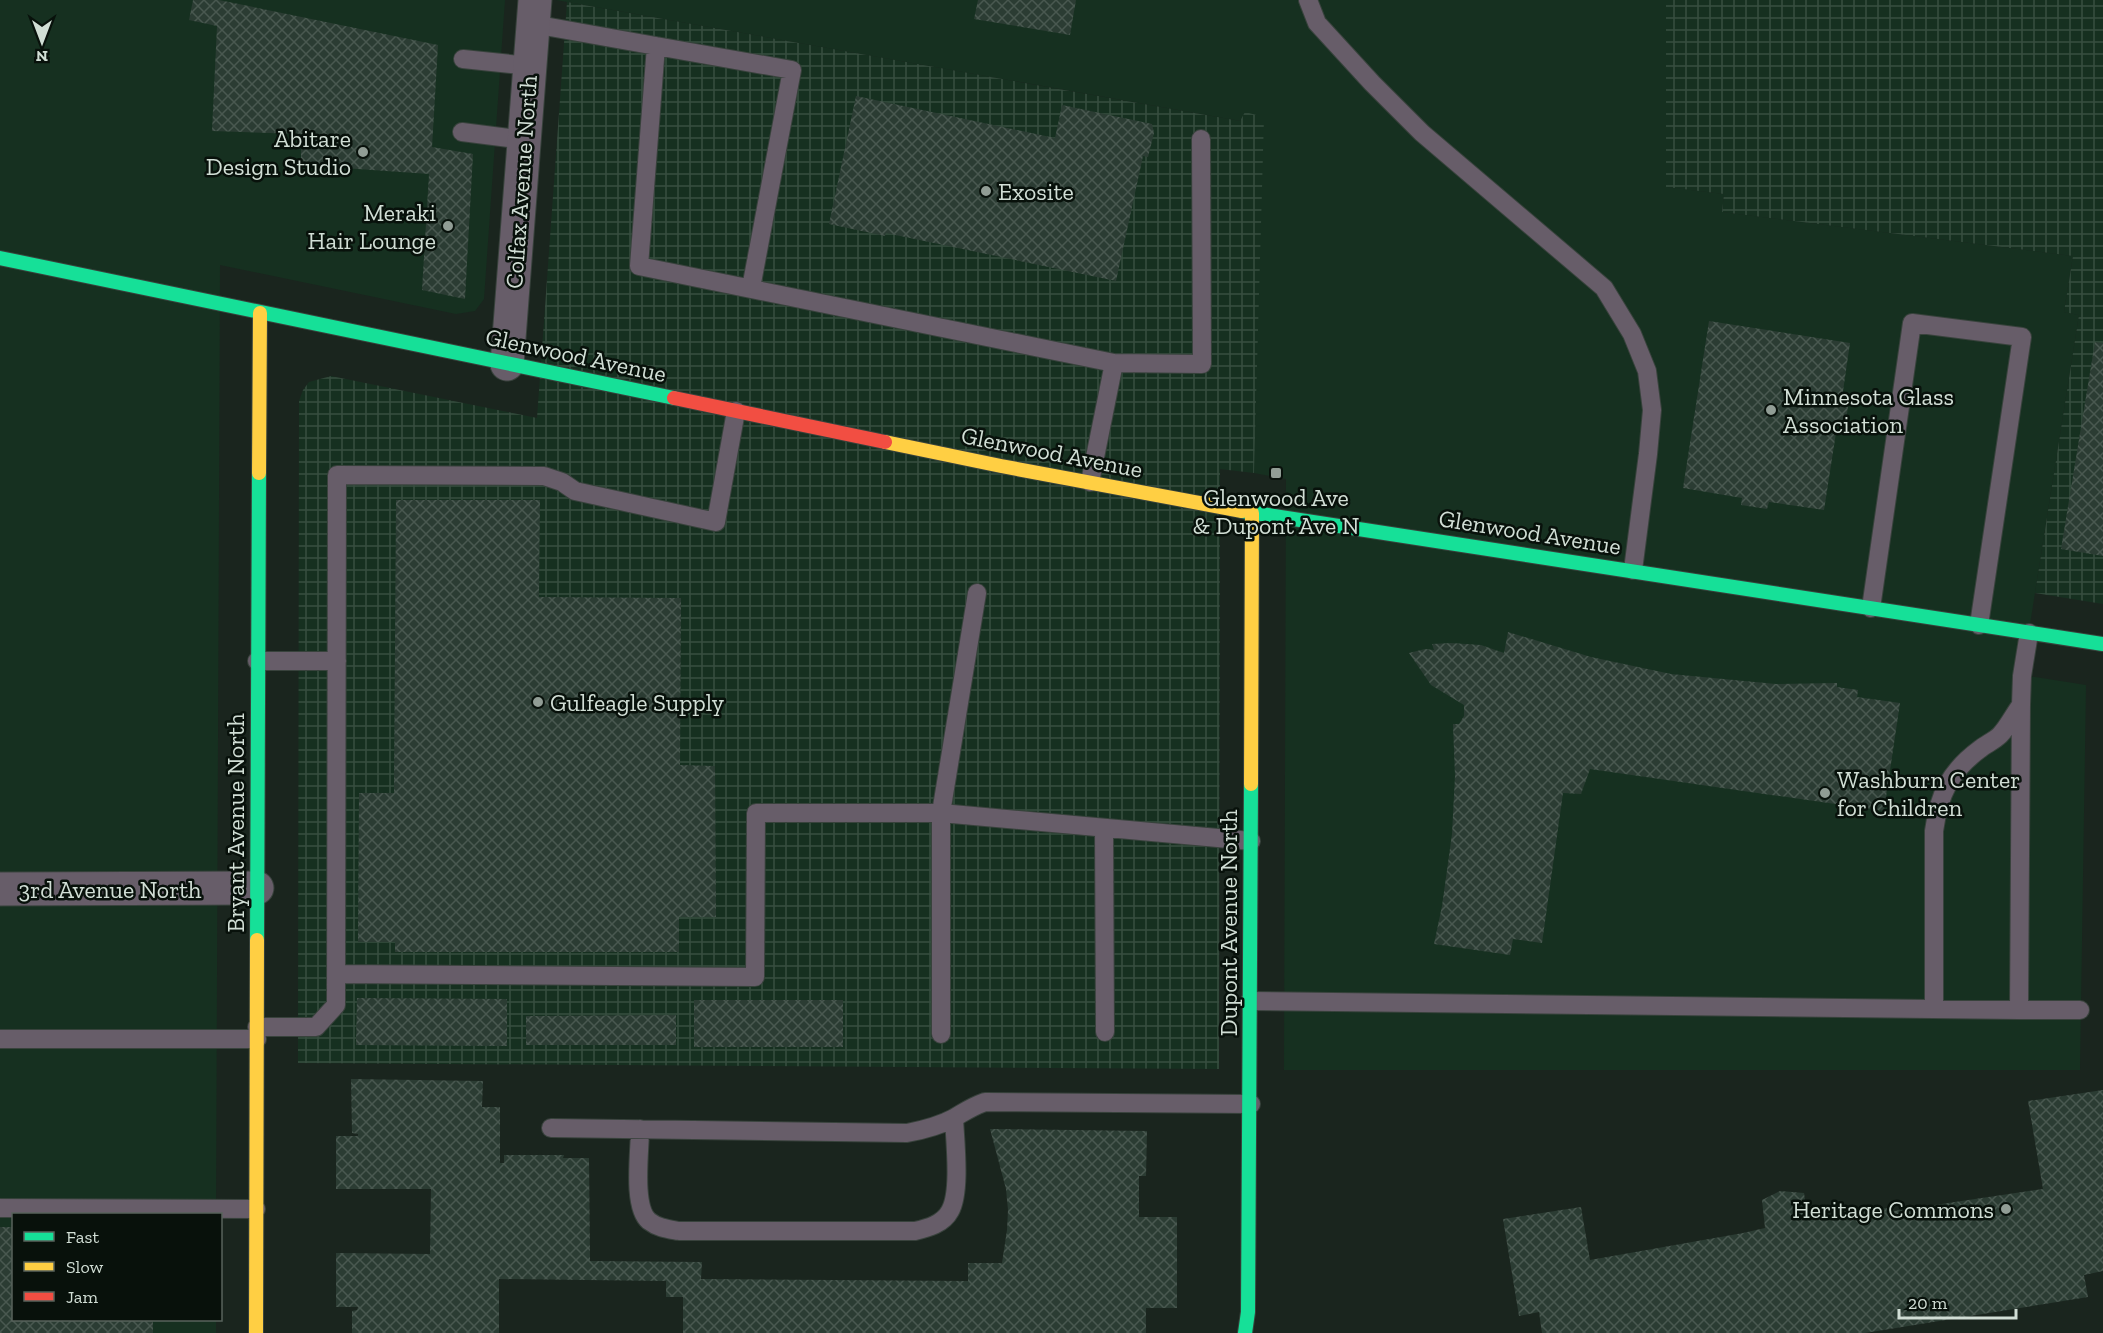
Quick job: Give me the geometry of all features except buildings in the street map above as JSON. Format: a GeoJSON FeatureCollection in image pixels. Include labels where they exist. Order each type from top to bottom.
{"type":"FeatureCollection","features":[{"type":"Feature","properties":{"kind":"street","name":"Colfax Avenue North"},"geometry":{"type":"LineString","coordinates":[[507,364],[534,12]]}},
{"type":"Feature","properties":{"kind":"street","name":"Glenwood Avenue"},"geometry":{"type":"LineString","coordinates":[[0,258],[1001,466],[1252,513],[2103,644]]}},
{"type":"Feature","properties":{"kind":"street","name":"Bryant Avenue North"},"geometry":{"type":"LineString","coordinates":[[256,1333],[257,661],[261,314]]}},
{"type":"Feature","properties":{"kind":"street","name":"Dupont Avenue North"},"geometry":{"type":"LineString","coordinates":[[1245,1333],[1248,1312],[1251,1104],[1252,513]]}},
{"type":"Feature","properties":{"kind":"street","name":"3rd Avenue North"},"geometry":{"type":"LineString","coordinates":[[0,889],[257,888]]}},
{"type":"Feature","properties":{"kind":"lane"},"geometry":{"type":"LineString","coordinates":[[1308,0],[1317,23],[1422,133],[1604,288],[1632,334],[1647,371],[1652,410],[1633,570]]}},
{"type":"Feature","properties":{"kind":"lane"},"geometry":{"type":"LineString","coordinates":[[534,12],[656,46],[792,70],[751,288]]}},
{"type":"Feature","properties":{"kind":"lane"},"geometry":{"type":"LineString","coordinates":[[656,46],[639,266],[1114,363],[1202,364],[1201,139]]}},
{"type":"Feature","properties":{"kind":"lane"},"geometry":{"type":"LineString","coordinates":[[463,59],[530,66]]}},
{"type":"Feature","properties":{"kind":"lane"},"geometry":{"type":"LineString","coordinates":[[462,132],[525,140]]}},
{"type":"Feature","properties":{"kind":"lane"},"geometry":{"type":"LineString","coordinates":[[1871,608],[1912,323],[2022,337],[1979,625]]}},
{"type":"Feature","properties":{"kind":"lane"},"geometry":{"type":"LineString","coordinates":[[1090,482],[1114,363]]}},
{"type":"Feature","properties":{"kind":"lane"},"geometry":{"type":"LineString","coordinates":[[0,1040],[257,1033],[316,1027],[336,1005],[337,475],[544,476],[562,482],[575,491],[716,522],[736,411]]}},
{"type":"Feature","properties":{"kind":"lane"},"geometry":{"type":"LineString","coordinates":[[941,1034],[941,813],[977,593]]}},
{"type":"Feature","properties":{"kind":"lane"},"geometry":{"type":"LineString","coordinates":[[2019,1010],[2020,705],[2029,633]]}},
{"type":"Feature","properties":{"kind":"lane"},"geometry":{"type":"LineString","coordinates":[[257,661],[337,661]]}},
{"type":"Feature","properties":{"kind":"lane"},"geometry":{"type":"LineString","coordinates":[[1934,1008],[1934,831],[1937,808],[1951,776],[1979,749],[2000,736],[2020,705]]}},
{"type":"Feature","properties":{"kind":"lane"},"geometry":{"type":"LineString","coordinates":[[337,974],[755,977],[756,813],[941,813],[1251,841]]}},
{"type":"Feature","properties":{"kind":"lane"},"geometry":{"type":"LineString","coordinates":[[1104,828],[1105,1032]]}},
{"type":"Feature","properties":{"kind":"lane"},"geometry":{"type":"LineString","coordinates":[[1250,1001],[2080,1010]]}},
{"type":"Feature","properties":{"kind":"lane"},"geometry":{"type":"LineString","coordinates":[[551,1128],[907,1133],[929,1129],[985,1102],[1251,1104]]}},
{"type":"Feature","properties":{"kind":"lane"},"geometry":{"type":"LineString","coordinates":[[640,1129],[640,1208],[647,1220],[662,1228],[679,1231],[915,1231],[929,1228],[942,1221],[950,1211],[956,1185],[954,1118]]}},
{"type":"Feature","properties":{"kind":"lane"},"geometry":{"type":"LineString","coordinates":[[0,1208],[256,1209]]}},
{"type":"Feature","properties":{"kind":"shaded area"},"geometry":{"type":"Polygon","coordinates":[[[0,0],[505,0],[484,299],[475,311],[456,314],[220,265],[216,1213],[12,1213],[12,1321],[216,1321],[216,1333],[0,1333],[0,0]]]}},
{"type":"Feature","properties":{"kind":"shaded area"},"geometry":{"type":"Polygon","coordinates":[[[556,0],[1666,0],[1667,187],[1724,194],[1722,212],[2073,256],[2064,312],[2079,315],[2022,675],[2086,685],[2080,1070],[1284,1070],[1286,479],[1254,473],[1245,113],[1240,121],[556,0]]]}},
{"type":"Feature","properties":{"kind":"shaded area"},"geometry":{"type":"Polygon","coordinates":[[[1666,0],[2103,0],[2103,604],[2035,593],[2079,315],[2064,312],[2073,256],[1722,212],[1724,194],[1666,187],[1666,0]]]}},
{"type":"Feature","properties":{"kind":"shaded area"},"geometry":{"type":"Polygon","coordinates":[[[567,2],[1240,121],[1245,112],[1264,117],[1254,473],[1220,469],[1219,1069],[298,1063],[299,401],[309,382],[331,376],[537,418],[567,2]]]}},
{"type":"Feature","properties":{"kind":"traffic: fast"},"geometry":{"type":"LineString","coordinates":[[0,258],[674,398]]}},
{"type":"Feature","properties":{"kind":"traffic: fast"},"geometry":{"type":"LineString","coordinates":[[257,940],[259,473]]}},
{"type":"Feature","properties":{"kind":"traffic: fast"},"geometry":{"type":"LineString","coordinates":[[1242,511],[2103,644]]}},
{"type":"Feature","properties":{"kind":"traffic: fast"},"geometry":{"type":"LineString","coordinates":[[1245,1333],[1248,1312],[1251,784]]}},
{"type":"Feature","properties":{"kind":"traffic: slow"},"geometry":{"type":"LineString","coordinates":[[259,473],[260,313]]}},
{"type":"Feature","properties":{"kind":"traffic: slow"},"geometry":{"type":"LineString","coordinates":[[885,442],[1242,511]]}},
{"type":"Feature","properties":{"kind":"traffic: slow"},"geometry":{"type":"LineString","coordinates":[[1251,784],[1252,513]]}},
{"type":"Feature","properties":{"kind":"traffic: slow"},"geometry":{"type":"LineString","coordinates":[[256,1333],[257,940]]}},
{"type":"Feature","properties":{"kind":"traffic: jam"},"geometry":{"type":"LineString","coordinates":[[674,398],[885,442]]}},
{"type":"Feature","properties":{"kind":"place","name":"Abitare Design Studio"},"geometry":{"type":"Point","coordinates":[363,152]}},
{"type":"Feature","properties":{"kind":"place","name":"Exosite"},"geometry":{"type":"Point","coordinates":[986,191]}},
{"type":"Feature","properties":{"kind":"place","name":"Meraki Hair Lounge"},"geometry":{"type":"Point","coordinates":[448,226]}},
{"type":"Feature","properties":{"kind":"place","name":"Minnesota Glass Association"},"geometry":{"type":"Point","coordinates":[1771,410]}},
{"type":"Feature","properties":{"kind":"place","name":"Glenwood Ave & Dupont Ave N"},"geometry":{"type":"Point","coordinates":[1276,473]}},
{"type":"Feature","properties":{"kind":"place","name":"Gulfeagle Supply"},"geometry":{"type":"Point","coordinates":[538,702]}},
{"type":"Feature","properties":{"kind":"place","name":"Washburn Center for Children"},"geometry":{"type":"Point","coordinates":[1825,793]}},
{"type":"Feature","properties":{"kind":"place","name":"Heritage Commons"},"geometry":{"type":"Point","coordinates":[2006,1209]}}]}
